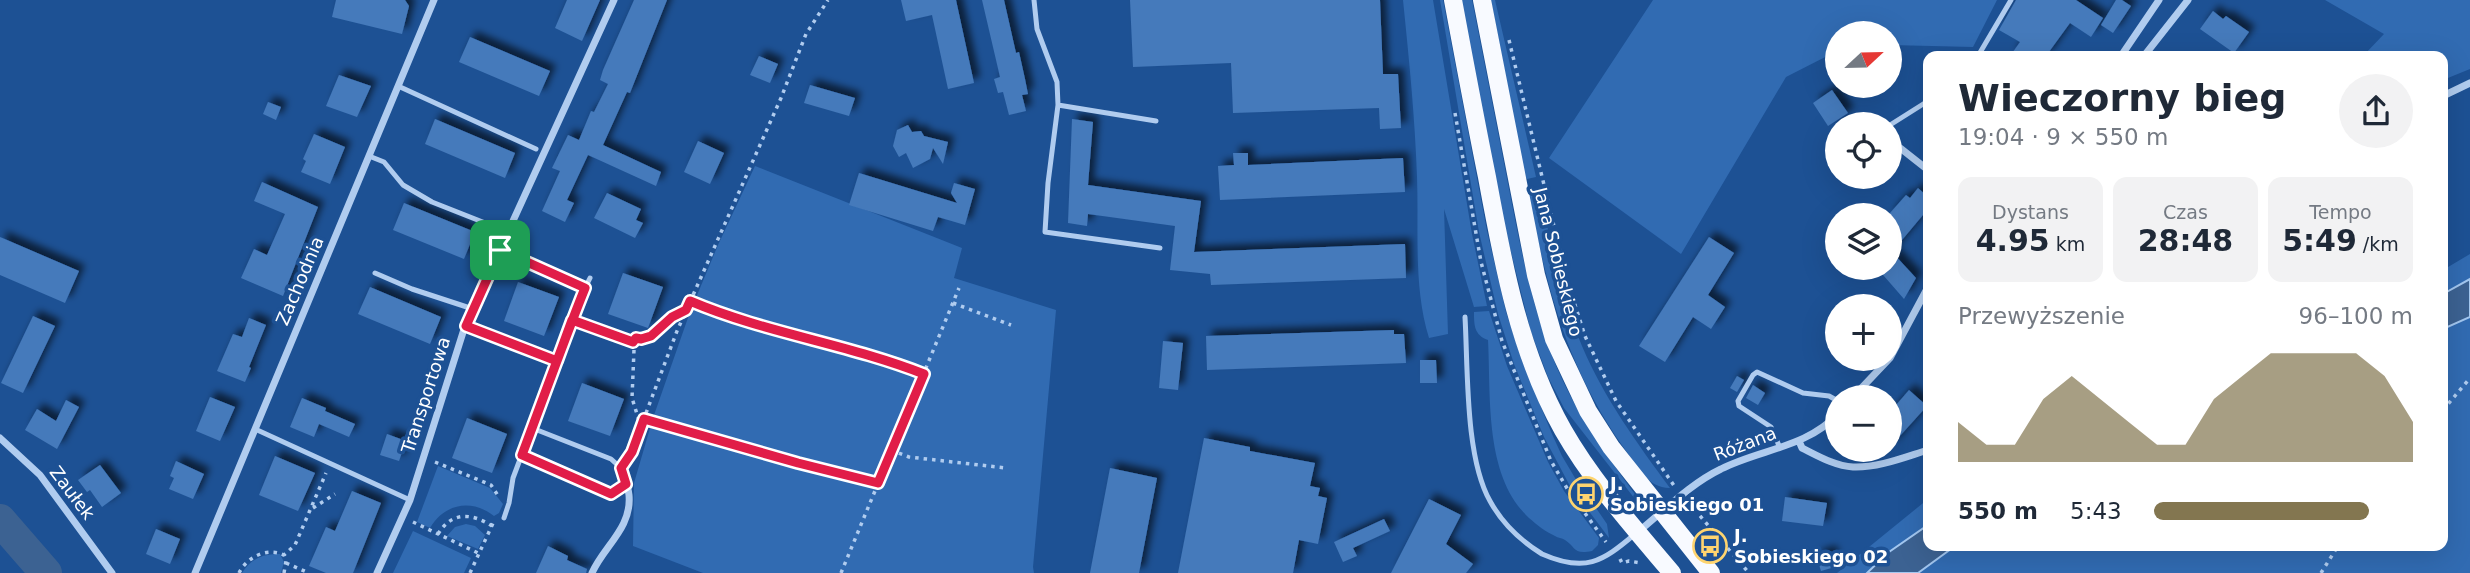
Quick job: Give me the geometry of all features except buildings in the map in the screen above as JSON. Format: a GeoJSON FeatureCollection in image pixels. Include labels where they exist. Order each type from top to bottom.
{"type":"FeatureCollection","features":[{"type":"Feature","properties":{"kind":"main road"},"geometry":{"type":"LineString","coordinates":[[1453,0],[1502,258],[1522,335],[1539,380],[1574,449],[1672,573]]}},
{"type":"Feature","properties":{"kind":"main road","name":"Jana Sobieskiego"},"geometry":{"type":"LineString","coordinates":[[1482,0],[1536,275],[1555,339],[1588,411],[1630,473],[1711,573]]}},
{"type":"Feature","properties":{"kind":"street","name":"Zachodnia"},"geometry":{"type":"LineString","coordinates":[[195,573],[434,0]]}},
{"type":"Feature","properties":{"kind":"street","name":"Transportowa"},"geometry":{"type":"LineString","coordinates":[[377,573],[410,500],[473,309],[614,0]]}},
{"type":"Feature","properties":{"kind":"street"},"geometry":{"type":"LineString","coordinates":[[2125,51],[2159,0]]}},
{"type":"Feature","properties":{"kind":"street"},"geometry":{"type":"LineString","coordinates":[[2148,51],[2188,0]]}},
{"type":"Feature","properties":{"kind":"street"},"geometry":{"type":"LineString","coordinates":[[2448,94],[2470,83]]}},
{"type":"Feature","properties":{"kind":"street"},"geometry":{"type":"LineString","coordinates":[[1902,149],[1923,166]]}},
{"type":"Feature","properties":{"kind":"street"},"geometry":{"type":"LineString","coordinates":[[1902,334],[1923,296]]}},
{"type":"Feature","properties":{"kind":"street"},"geometry":{"type":"LineString","coordinates":[[1864,385],[1877,371]]}},
{"type":"Feature","properties":{"kind":"street","name":"Różana"},"geometry":{"type":"LineString","coordinates":[[1638,532],[1713,473],[1799,441],[1825,425]]}},
{"type":"Feature","properties":{"kind":"street","name":"Zaułek"},"geometry":{"type":"LineString","coordinates":[[0,438],[40,475],[112,573]]}},
{"type":"Feature","properties":{"kind":"street"},"geometry":{"type":"LineString","coordinates":[[1799,441],[1802,448],[1840,465],[1854,467],[1873,465],[1923,451]]}},
{"type":"Feature","properties":{"kind":"street"},"geometry":{"type":"LineString","coordinates":[[592,573],[597,561],[626,522],[629,495],[621,468]]}},
{"type":"Feature","properties":{"kind":"lane"},"geometry":{"type":"LineString","coordinates":[[1034,0],[1037,29],[1057,82],[1058,105],[1045,232],[1160,248]]}},
{"type":"Feature","properties":{"kind":"lane"},"geometry":{"type":"LineString","coordinates":[[1981,51],[2011,0]]}},
{"type":"Feature","properties":{"kind":"lane"},"geometry":{"type":"LineString","coordinates":[[398,86],[537,149]]}},
{"type":"Feature","properties":{"kind":"lane"},"geometry":{"type":"LineString","coordinates":[[1902,117],[1923,104]]}},
{"type":"Feature","properties":{"kind":"lane"},"geometry":{"type":"LineString","coordinates":[[1058,105],[1156,121]]}},
{"type":"Feature","properties":{"kind":"lane"},"geometry":{"type":"LineString","coordinates":[[369,156],[384,162],[403,185],[432,202],[508,232]]}},
{"type":"Feature","properties":{"kind":"lane"},"geometry":{"type":"LineString","coordinates":[[500,250],[585,288]]}},
{"type":"Feature","properties":{"kind":"lane"},"geometry":{"type":"LineString","coordinates":[[375,274],[473,309]]}},
{"type":"Feature","properties":{"kind":"lane"},"geometry":{"type":"LineString","coordinates":[[506,513],[513,478],[590,278]]}},
{"type":"Feature","properties":{"kind":"lane"},"geometry":{"type":"LineString","coordinates":[[1465,317],[1474,444],[1482,483],[1498,515],[1522,540],[1541,553],[1584,568],[1604,560],[1638,532]]}},
{"type":"Feature","properties":{"kind":"lane"},"geometry":{"type":"LineString","coordinates":[[572,320],[633,342]]}},
{"type":"Feature","properties":{"kind":"lane"},"geometry":{"type":"LineString","coordinates":[[466,326],[557,361]]}},
{"type":"Feature","properties":{"kind":"lane"},"geometry":{"type":"LineString","coordinates":[[1780,449],[1771,427],[1740,406],[1738,401],[1753,374],[1757,372],[1803,393],[1825,396]]}},
{"type":"Feature","properties":{"kind":"lane"},"geometry":{"type":"LineString","coordinates":[[532,428],[611,459],[621,468]]}},
{"type":"Feature","properties":{"kind":"lane"},"geometry":{"type":"LineString","coordinates":[[255,429],[410,500]]}},
{"type":"Feature","properties":{"kind":"lane"},"geometry":{"type":"LineString","coordinates":[[522,455],[611,494],[626,484]]}},
{"type":"Feature","properties":{"kind":"path"},"geometry":{"type":"LineString","coordinates":[[621,468],[632,452],[686,310],[806,34],[828,0]]}},
{"type":"Feature","properties":{"kind":"path"},"geometry":{"type":"LineString","coordinates":[[1508,36],[1567,280],[1585,336],[1616,401],[1676,488]]}},
{"type":"Feature","properties":{"kind":"path"},"geometry":{"type":"LineString","coordinates":[[841,573],[959,288]]}},
{"type":"Feature","properties":{"kind":"path"},"geometry":{"type":"LineString","coordinates":[[690,301],[739,319],[924,374]]}},
{"type":"Feature","properties":{"kind":"path"},"geometry":{"type":"LineString","coordinates":[[953,303],[1011,325]]}},
{"type":"Feature","properties":{"kind":"path"},"geometry":{"type":"LineString","coordinates":[[641,427],[632,398],[635,355],[633,342],[636,338],[651,336],[672,317],[686,310]]}},
{"type":"Feature","properties":{"kind":"path"},"geometry":{"type":"LineString","coordinates":[[2448,404],[2470,378]]}},
{"type":"Feature","properties":{"kind":"path"},"geometry":{"type":"LineString","coordinates":[[644,419],[878,483]]}},
{"type":"Feature","properties":{"kind":"path"},"geometry":{"type":"LineString","coordinates":[[891,450],[909,457],[1006,468]]}},
{"type":"Feature","properties":{"kind":"path"},"geometry":{"type":"LineString","coordinates":[[435,462],[491,485],[506,513],[496,517],[470,573]]}},
{"type":"Feature","properties":{"kind":"path"},"geometry":{"type":"LineString","coordinates":[[284,555],[295,545],[328,468]]}},
{"type":"Feature","properties":{"kind":"path"},"geometry":{"type":"LineString","coordinates":[[311,509],[335,494]]}},
{"type":"Feature","properties":{"kind":"path"},"geometry":{"type":"LineString","coordinates":[[1693,508],[1749,573]]}},
{"type":"Feature","properties":{"kind":"path"},"geometry":{"type":"LineString","coordinates":[[438,534],[447,523],[465,515],[474,516],[492,526]]}},
{"type":"Feature","properties":{"kind":"path"},"geometry":{"type":"LineString","coordinates":[[413,523],[479,553]]}},
{"type":"Feature","properties":{"kind":"path"},"geometry":{"type":"LineString","coordinates":[[2321,573],[2335,551]]}},
{"type":"Feature","properties":{"kind":"path"},"geometry":{"type":"LineString","coordinates":[[239,573],[257,555],[270,552],[284,555]]}},
{"type":"Feature","properties":{"kind":"path"},"geometry":{"type":"LineString","coordinates":[[284,555],[284,573]]}},
{"type":"Feature","properties":{"kind":"path"},"geometry":{"type":"LineString","coordinates":[[1620,559],[1622,563],[1638,562],[1646,565]]}},
{"type":"Feature","properties":{"kind":"path"},"geometry":{"type":"LineString","coordinates":[[286,563],[309,573]]}},
{"type":"Feature","properties":{"kind":"shaded area"},"geometry":{"type":"Polygon","coordinates":[[[1403,0],[1433,0],[1472,234],[1487,306],[1474,307],[1444,209],[1448,334],[1429,338],[1419,278],[1416,155],[1403,0]]]}},
{"type":"Feature","properties":{"kind":"shaded area"},"geometry":{"type":"Polygon","coordinates":[[[1440,0],[1443,0],[1487,231],[1506,312],[1522,361],[1552,434],[1578,483],[1571,488],[1544,437],[1514,364],[1498,314],[1479,232],[1440,0]]]}},
{"type":"Feature","properties":{"kind":"shaded area"},"geometry":{"type":"Polygon","coordinates":[[[1461,0],[1472,0],[1523,258],[1543,332],[1579,412],[1642,504],[1642,508],[1564,408],[1548,377],[1531,332],[1505,228],[1461,0]]]}},
{"type":"Feature","properties":{"kind":"shaded area"},"geometry":{"type":"Polygon","coordinates":[[[1491,0],[1495,0],[1536,177],[1525,177],[1491,0]]]}},
{"type":"Feature","properties":{"kind":"shaded area"},"geometry":{"type":"Polygon","coordinates":[[[1653,0],[1997,0],[1973,47],[1902,45],[1902,21],[1825,21],[1825,57],[1786,77],[1681,254],[1549,158],[1653,0]]]}},
{"type":"Feature","properties":{"kind":"shaded area"},"geometry":{"type":"Polygon","coordinates":[[[2325,0],[2470,0],[2470,69],[2448,78],[2448,51],[2368,51],[2384,34],[2325,0]]]}},
{"type":"Feature","properties":{"kind":"shaded area"},"geometry":{"type":"Polygon","coordinates":[[[755,166],[962,248],[954,278],[1056,310],[1034,573],[703,573],[633,546],[634,483],[653,418],[690,312],[755,166]]]}},
{"type":"Feature","properties":{"kind":"shaded area"},"geometry":{"type":"Polygon","coordinates":[[[1539,189],[1562,288],[1582,346],[1611,402],[1670,488],[1655,484],[1638,468],[1604,417],[1573,357],[1543,263],[1528,194],[1539,189]]]}},
{"type":"Feature","properties":{"kind":"shaded area"},"geometry":{"type":"Polygon","coordinates":[[[2470,254],[2470,279],[2448,291],[2448,267],[2470,254]]]}},
{"type":"Feature","properties":{"kind":"shaded area"},"geometry":{"type":"Polygon","coordinates":[[[2470,279],[2470,317],[2448,327],[2448,291],[2470,279]]]}},
{"type":"Feature","properties":{"kind":"shaded area"},"geometry":{"type":"Polygon","coordinates":[[[1489,311],[1507,366],[1548,462],[1564,491],[1599,538],[1598,545],[1592,551],[1578,551],[1565,540],[1535,523],[1514,501],[1504,480],[1497,458],[1490,410],[1488,340],[1477,332],[1474,321],[1474,312],[1489,311]]]}},
{"type":"Feature","properties":{"kind":"shaded area"},"geometry":{"type":"Polygon","coordinates":[[[2470,317],[2470,573],[1918,573],[1948,551],[2448,551],[2448,327],[2470,317]]]}},
{"type":"Feature","properties":{"kind":"shaded area"},"geometry":{"type":"Polygon","coordinates":[[[438,466],[490,488],[503,504],[499,513],[494,516],[476,507],[459,506],[443,513],[430,528],[417,522],[438,466]]]}},
{"type":"Feature","properties":{"kind":"shaded area"},"geometry":{"type":"Polygon","coordinates":[[[1923,503],[1923,528],[1889,552],[1867,573],[1837,573],[1923,503]]]}},
{"type":"Feature","properties":{"kind":"shaded area"},"geometry":{"type":"Polygon","coordinates":[[[1594,505],[1607,524],[1609,538],[1588,510],[1594,505]]]}},
{"type":"Feature","properties":{"kind":"shaded area"},"geometry":{"type":"Polygon","coordinates":[[[466,524],[475,526],[485,535],[478,549],[447,536],[455,527],[466,524]]]}},
{"type":"Feature","properties":{"kind":"shaded area"},"geometry":{"type":"Polygon","coordinates":[[[1923,528],[1923,551],[1948,551],[1918,573],[1867,573],[1889,552],[1923,528]]]}},
{"type":"Feature","properties":{"kind":"shaded area"},"geometry":{"type":"Polygon","coordinates":[[[413,531],[471,558],[464,573],[393,573],[413,531]]]}},
{"type":"Feature","properties":{"kind":"shaded area"},"geometry":{"type":"Polygon","coordinates":[[[280,554],[284,562],[281,573],[242,573],[256,559],[280,554]]]}},
{"type":"Feature","properties":{"kind":"waterway"},"geometry":{"type":"LineString","coordinates":[[0,520],[46,573]]}},
{"type":"Feature","properties":{"kind":"place","name":"J. Sobieskiego 01"},"geometry":{"type":"Point","coordinates":[1586,494]}},
{"type":"Feature","properties":{"kind":"place","name":"J. Sobieskiego 02"},"geometry":{"type":"Point","coordinates":[1710,546]}},
{"type":"Feature","properties":{"kind":"route"},"geometry":{"type":"LineString","coordinates":[[500,250],[466,326],[557,361],[572,320],[633,342],[636,338],[651,336],[672,317],[686,310],[690,301],[739,319],[924,374],[878,483],[644,419],[632,452],[621,468],[626,484],[611,494],[522,455],[557,361],[572,320],[585,288],[500,250]]}}]}
